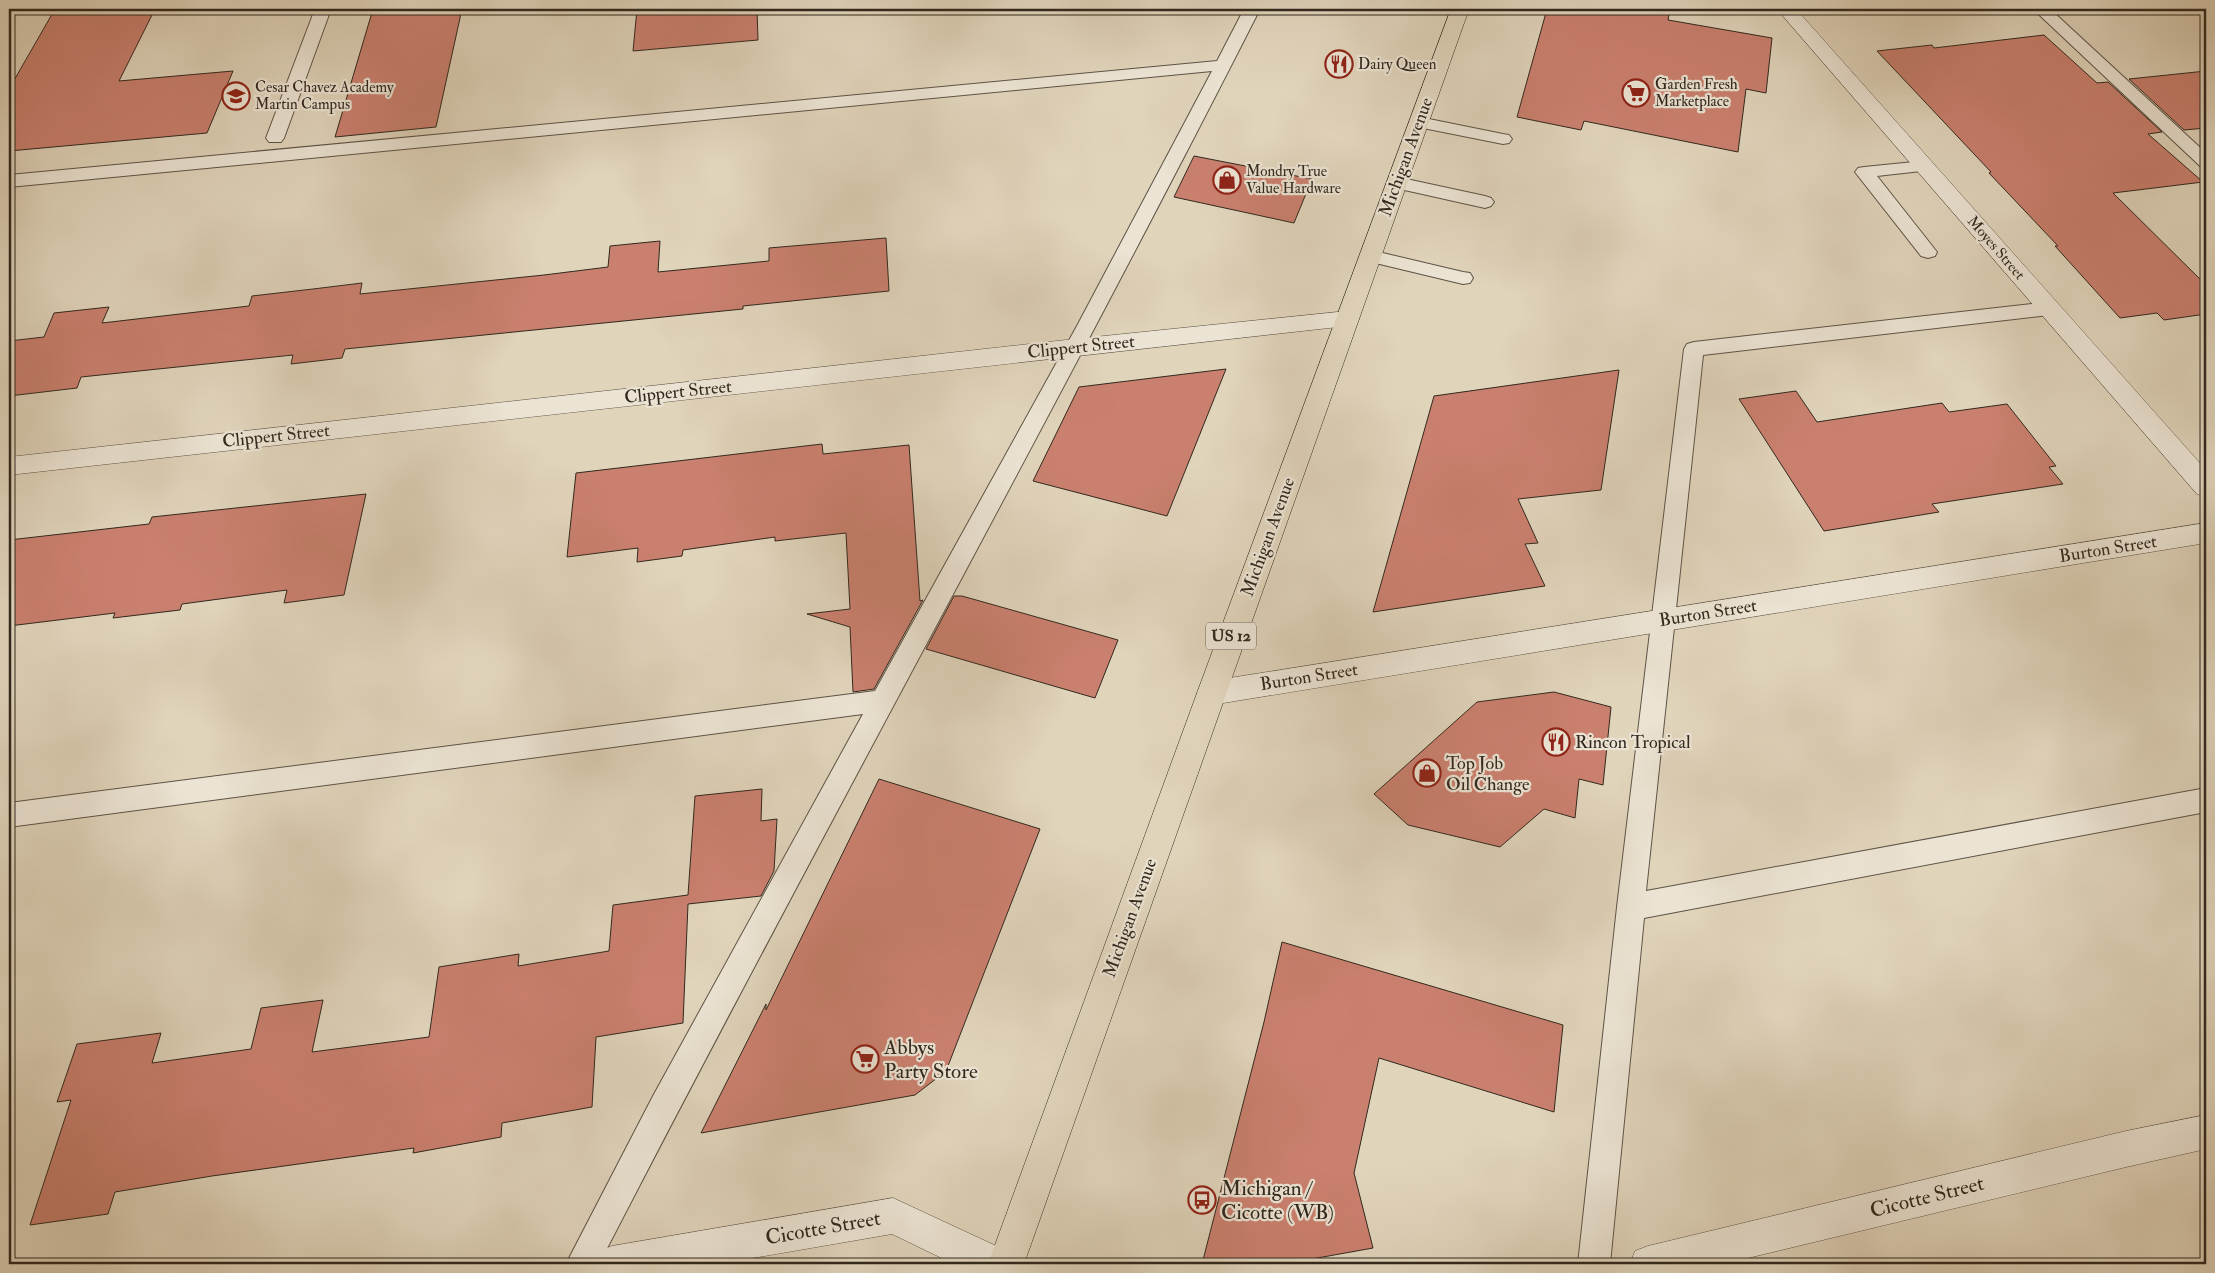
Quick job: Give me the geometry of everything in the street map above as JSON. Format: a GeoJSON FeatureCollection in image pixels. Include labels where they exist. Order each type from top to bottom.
{"type":"FeatureCollection","features":[{"type":"Feature","properties":{"kind":"main road","name":"Michigan Avenue"},"geometry":{"type":"LineString","coordinates":[[1006,1264],[1211,692],[1460,9]]}},
{"type":"Feature","properties":{"kind":"street","name":"Moyes Street"},"geometry":{"type":"LineString","coordinates":[[1786,9],[2206,487]]}},
{"type":"Feature","properties":{"kind":"street","name":"Clippert Street"},"geometry":{"type":"LineString","coordinates":[[9,466],[1074,347],[1348,319]]}},
{"type":"Feature","properties":{"kind":"street","name":"Burton Street"},"geometry":{"type":"LineString","coordinates":[[1211,692],[2206,533]]}},
{"type":"Feature","properties":{"kind":"street","name":"Cicotte Street"},"geometry":{"type":"LineString","coordinates":[[1648,1264],[2126,1149],[2206,1132]]}},
{"type":"Feature","properties":{"kind":"street","name":"Cicotte Street"},"geometry":{"type":"LineString","coordinates":[[612,1264],[893,1216],[994,1264]]}},
{"type":"Feature","properties":{"kind":"lane"},"geometry":{"type":"LineString","coordinates":[[220,9],[228,9]]}},
{"type":"Feature","properties":{"kind":"lane"},"geometry":{"type":"LineString","coordinates":[[275,138],[324,9]]}},
{"type":"Feature","properties":{"kind":"lane"},"geometry":{"type":"LineString","coordinates":[[582,1264],[631,1168],[1074,347],[1252,9]]}},
{"type":"Feature","properties":{"kind":"lane"},"geometry":{"type":"LineString","coordinates":[[2041,9],[2206,162]]}},
{"type":"Feature","properties":{"kind":"lane"},"geometry":{"type":"LineString","coordinates":[[9,181],[1224,65]]}},
{"type":"Feature","properties":{"kind":"lane"},"geometry":{"type":"LineString","coordinates":[[1419,122],[1503,139]]}},
{"type":"Feature","properties":{"kind":"lane"},"geometry":{"type":"LineString","coordinates":[[1924,166],[1864,172],[1928,252]]}},
{"type":"Feature","properties":{"kind":"lane"},"geometry":{"type":"LineString","coordinates":[[1397,183],[1485,202]]}},
{"type":"Feature","properties":{"kind":"lane"},"geometry":{"type":"LineString","coordinates":[[1370,256],[1462,278]]}},
{"type":"Feature","properties":{"kind":"lane"},"geometry":{"type":"LineString","coordinates":[[1594,1264],[1631,907],[1694,350],[2050,309]]}},
{"type":"Feature","properties":{"kind":"lane"},"geometry":{"type":"LineString","coordinates":[[9,815],[882,701]]}},
{"type":"Feature","properties":{"kind":"lane"},"geometry":{"type":"LineString","coordinates":[[1631,907],[2206,800]]}},
{"type":"Feature","properties":{"kind":"building"},"geometry":{"type":"Polygon","coordinates":[[[55,9],[155,9],[119,81],[233,71],[207,133],[9,151],[9,89],[55,9]]]}},
{"type":"Feature","properties":{"kind":"building"},"geometry":{"type":"Polygon","coordinates":[[[373,9],[462,9],[436,127],[335,137],[373,9]]]}},
{"type":"Feature","properties":{"kind":"building"},"geometry":{"type":"Polygon","coordinates":[[[637,9],[757,9],[758,40],[633,51],[637,9]]]}},
{"type":"Feature","properties":{"kind":"building"},"geometry":{"type":"Polygon","coordinates":[[[1547,9],[1670,9],[1668,20],[1772,38],[1766,93],[1746,89],[1738,152],[1584,121],[1581,130],[1517,117],[1547,9]]]}},
{"type":"Feature","properties":{"kind":"building"},"geometry":{"type":"Polygon","coordinates":[[[2044,35],[2097,83],[2108,82],[2162,132],[2148,134],[2203,182],[2113,193],[2206,285],[2206,314],[2164,320],[2157,313],[2120,318],[2055,246],[2058,246],[1989,173],[1991,172],[1877,51],[1932,45],[1934,48],[2044,35]]]}},
{"type":"Feature","properties":{"kind":"building"},"geometry":{"type":"Polygon","coordinates":[[[2206,71],[2206,128],[2184,130],[2129,79],[2206,71]]]}},
{"type":"Feature","properties":{"kind":"building"},"geometry":{"type":"Polygon","coordinates":[[[1194,156],[1312,179],[1294,223],[1174,197],[1194,156]]]}},
{"type":"Feature","properties":{"kind":"building"},"geometry":{"type":"Polygon","coordinates":[[[886,238],[889,291],[743,306],[743,309],[345,349],[342,358],[291,364],[293,355],[81,377],[77,388],[9,396],[9,341],[44,337],[54,313],[109,307],[102,323],[249,306],[252,296],[362,283],[360,294],[544,275],[608,267],[610,246],[660,241],[658,272],[769,261],[769,248],[886,238]]]}},
{"type":"Feature","properties":{"kind":"building"},"geometry":{"type":"Polygon","coordinates":[[[1226,369],[1167,516],[1033,481],[1079,387],[1226,369]]]}},
{"type":"Feature","properties":{"kind":"building"},"geometry":{"type":"Polygon","coordinates":[[[1619,370],[1601,490],[1518,499],[1538,543],[1525,544],[1545,586],[1373,612],[1434,396],[1619,370]]]}},
{"type":"Feature","properties":{"kind":"building"},"geometry":{"type":"Polygon","coordinates":[[[1796,391],[1817,422],[1942,403],[1949,412],[2007,404],[2056,466],[2049,467],[2063,484],[1932,504],[1939,512],[1824,531],[1739,399],[1796,391]]]}},
{"type":"Feature","properties":{"kind":"building"},"geometry":{"type":"Polygon","coordinates":[[[822,444],[823,454],[909,445],[920,601],[923,600],[874,689],[853,692],[850,627],[807,614],[850,609],[846,533],[775,541],[775,537],[683,550],[682,556],[637,562],[638,548],[567,557],[576,473],[822,444]]]}},
{"type":"Feature","properties":{"kind":"building"},"geometry":{"type":"Polygon","coordinates":[[[366,494],[344,595],[284,603],[287,590],[182,604],[180,610],[113,618],[115,613],[9,626],[9,540],[149,524],[152,517],[366,494]]]}},
{"type":"Feature","properties":{"kind":"building"},"geometry":{"type":"Polygon","coordinates":[[[954,596],[962,596],[1118,640],[1095,698],[926,649],[954,596]]]}},
{"type":"Feature","properties":{"kind":"building"},"geometry":{"type":"Polygon","coordinates":[[[1554,692],[1611,707],[1603,785],[1579,779],[1575,818],[1544,809],[1500,847],[1408,825],[1374,794],[1477,702],[1554,692]]]}},
{"type":"Feature","properties":{"kind":"building"},"geometry":{"type":"Polygon","coordinates":[[[879,779],[1040,829],[946,1071],[915,1095],[701,1133],[766,1004],[766,1010],[879,779]]]}},
{"type":"Feature","properties":{"kind":"building"},"geometry":{"type":"Polygon","coordinates":[[[762,789],[761,821],[777,819],[774,871],[761,896],[688,904],[683,1023],[596,1037],[592,1107],[502,1123],[501,1137],[413,1153],[414,1148],[212,1176],[115,1192],[108,1214],[30,1225],[71,1100],[57,1102],[77,1044],[161,1033],[152,1063],[251,1049],[261,1008],[323,1000],[312,1052],[429,1037],[439,967],[519,954],[518,966],[609,951],[613,905],[688,895],[695,796],[762,789]]]}},
{"type":"Feature","properties":{"kind":"building"},"geometry":{"type":"Polygon","coordinates":[[[1282,942],[1563,1025],[1554,1112],[1379,1058],[1354,1173],[1373,1248],[1284,1264],[1202,1264],[1264,1022],[1282,942]]]}},
{"type":"Feature","properties":{"kind":"place","name":"Dairy Queen"},"geometry":{"type":"Point","coordinates":[1339,64]}},
{"type":"Feature","properties":{"kind":"place","name":"Garden Fresh Marketplace"},"geometry":{"type":"Point","coordinates":[1636,93]}},
{"type":"Feature","properties":{"kind":"place","name":"Cesar Chavez Academy Martin Campus"},"geometry":{"type":"Point","coordinates":[236,96]}},
{"type":"Feature","properties":{"kind":"place","name":"Mondry True Value Hardware"},"geometry":{"type":"Point","coordinates":[1227,180]}},
{"type":"Feature","properties":{"kind":"place","name":"Rincon Tropical"},"geometry":{"type":"Point","coordinates":[1556,742]}},
{"type":"Feature","properties":{"kind":"place","name":"Top Job Oil Change"},"geometry":{"type":"Point","coordinates":[1427,773]}},
{"type":"Feature","properties":{"kind":"place","name":"Abbys Party Store"},"geometry":{"type":"Point","coordinates":[865,1059]}},
{"type":"Feature","properties":{"kind":"place","name":"Michigan / Cicotte (WB)"},"geometry":{"type":"Point","coordinates":[1202,1200]}}]}
